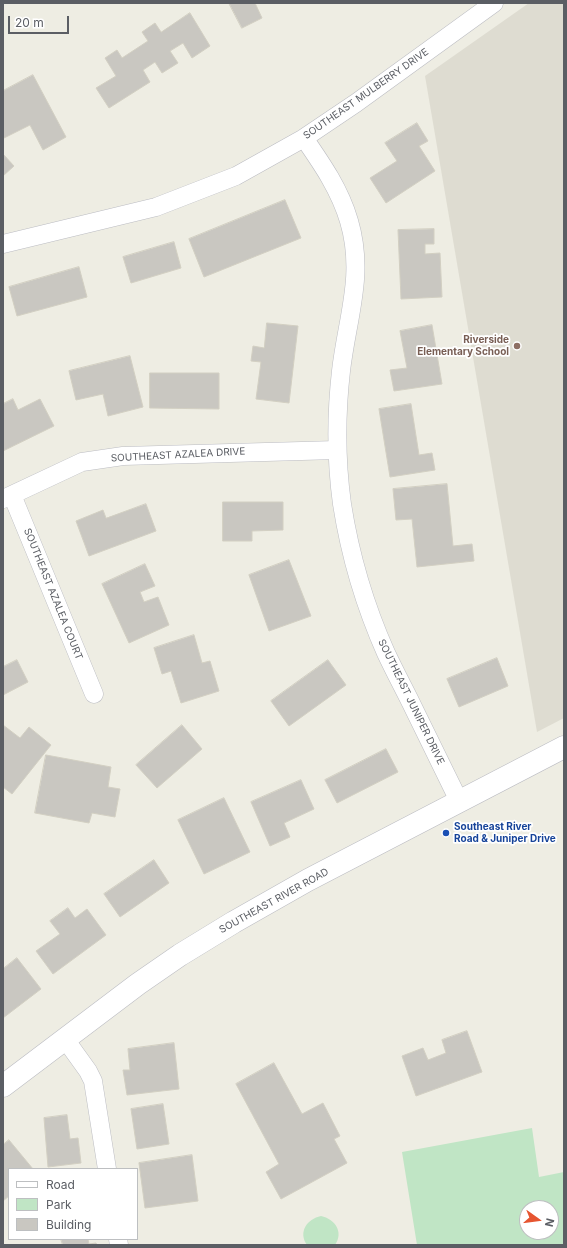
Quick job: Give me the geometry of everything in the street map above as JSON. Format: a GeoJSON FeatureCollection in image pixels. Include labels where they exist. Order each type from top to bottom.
{"type":"FeatureCollection","features":[{"type":"Feature","properties":{"kind":"street","name":"SOUTHEAST MULBERRY DRIVE"},"geometry":{"type":"LineString","coordinates":[[3,244],[156,207],[236,176],[304,138],[356,103],[494,3]]}},
{"type":"Feature","properties":{"kind":"street","name":"SOUTHEAST JUNIPER DRIVE"},"geometry":{"type":"LineString","coordinates":[[304,138],[337,189],[350,222],[354,241],[356,280],[354,301],[341,370],[338,410],[337,450],[346,529],[367,603],[386,653],[459,801]]}},
{"type":"Feature","properties":{"kind":"street","name":"SOUTHEAST AZALEA DRIVE"},"geometry":{"type":"LineString","coordinates":[[8,497],[82,462],[123,456],[337,450]]}},
{"type":"Feature","properties":{"kind":"street","name":"SOUTHEAST AZALEA COURT"},"geometry":{"type":"LineString","coordinates":[[8,497],[94,694]]}},
{"type":"Feature","properties":{"kind":"street","name":"SOUTHEAST RIVER ROAD"},"geometry":{"type":"LineString","coordinates":[[3,1086],[138,984],[180,955],[234,922],[308,880],[564,747]]}},
{"type":"Feature","properties":{"kind":"street"},"geometry":{"type":"LineString","coordinates":[[65,1039],[88,1071],[93,1081],[107,1168]]}},
{"type":"Feature","properties":{"kind":"shaded area","name":"Riverside Elementary School"},"geometry":{"type":"Polygon","coordinates":[[[529,3],[564,3],[564,718],[537,732],[425,76],[529,3]]]}},
{"type":"Feature","properties":{"kind":"green space"},"geometry":{"type":"Polygon","coordinates":[[[532,1128],[539,1177],[564,1172],[564,1245],[417,1245],[402,1152],[532,1128]]]}},
{"type":"Feature","properties":{"kind":"green space"},"geometry":{"type":"Polygon","coordinates":[[[321,1216],[330,1220],[337,1227],[339,1235],[338,1240],[335,1245],[307,1245],[303,1235],[305,1227],[312,1220],[321,1216]]]}},
{"type":"Feature","properties":{"kind":"building"},"geometry":{"type":"Polygon","coordinates":[[[229,3],[255,3],[262,18],[242,28],[229,3]]]}},
{"type":"Feature","properties":{"kind":"building"},"geometry":{"type":"Polygon","coordinates":[[[190,13],[210,46],[192,58],[183,43],[170,51],[178,63],[162,73],[155,62],[143,70],[150,82],[109,108],[96,88],[116,76],[105,58],[117,50],[122,58],[148,41],[142,32],[155,23],[161,32],[190,13]]]}},
{"type":"Feature","properties":{"kind":"building"},"geometry":{"type":"Polygon","coordinates":[[[33,75],[66,137],[43,150],[30,125],[4,138],[3,136],[3,91],[33,75]]]}},
{"type":"Feature","properties":{"kind":"building"},"geometry":{"type":"Polygon","coordinates":[[[417,123],[428,141],[419,146],[435,171],[386,203],[370,178],[397,161],[385,143],[417,123]]]}},
{"type":"Feature","properties":{"kind":"building"},"geometry":{"type":"Polygon","coordinates":[[[3,154],[14,166],[3,176],[3,154]]]}},
{"type":"Feature","properties":{"kind":"building"},"geometry":{"type":"Polygon","coordinates":[[[285,200],[301,238],[204,277],[189,239],[285,200]]]}},
{"type":"Feature","properties":{"kind":"building"},"geometry":{"type":"Polygon","coordinates":[[[434,229],[434,244],[425,244],[425,254],[440,253],[442,297],[401,299],[398,230],[434,229]]]}},
{"type":"Feature","properties":{"kind":"building"},"geometry":{"type":"Polygon","coordinates":[[[174,242],[181,268],[131,283],[123,257],[174,242]]]}},
{"type":"Feature","properties":{"kind":"building"},"geometry":{"type":"Polygon","coordinates":[[[79,267],[87,297],[17,316],[9,287],[79,267]]]}},
{"type":"Feature","properties":{"kind":"building"},"geometry":{"type":"Polygon","coordinates":[[[267,323],[298,326],[289,403],[256,399],[261,362],[251,361],[253,346],[264,348],[267,323]]]}},
{"type":"Feature","properties":{"kind":"building"},"geometry":{"type":"Polygon","coordinates":[[[432,325],[442,384],[394,391],[390,370],[407,368],[400,331],[432,325]]]}},
{"type":"Feature","properties":{"kind":"building"},"geometry":{"type":"Polygon","coordinates":[[[130,356],[143,407],[108,416],[103,394],[76,400],[69,371],[130,356]]]}},
{"type":"Feature","properties":{"kind":"building"},"geometry":{"type":"Polygon","coordinates":[[[150,373],[219,373],[219,409],[150,408],[150,373]]]}},
{"type":"Feature","properties":{"kind":"building"},"geometry":{"type":"Polygon","coordinates":[[[13,399],[18,410],[40,399],[54,426],[3,451],[3,404],[13,399]]]}},
{"type":"Feature","properties":{"kind":"building"},"geometry":{"type":"Polygon","coordinates":[[[411,404],[419,455],[432,453],[435,470],[390,477],[379,409],[411,404]]]}},
{"type":"Feature","properties":{"kind":"building"},"geometry":{"type":"Polygon","coordinates":[[[447,484],[453,546],[472,544],[474,561],[417,567],[412,519],[396,520],[393,489],[447,484]]]}},
{"type":"Feature","properties":{"kind":"building"},"geometry":{"type":"Polygon","coordinates":[[[223,502],[283,502],[283,530],[252,531],[252,541],[223,541],[223,502]]]}},
{"type":"Feature","properties":{"kind":"building"},"geometry":{"type":"Polygon","coordinates":[[[146,504],[156,531],[89,556],[76,521],[103,510],[106,518],[146,504]]]}},
{"type":"Feature","properties":{"kind":"building"},"geometry":{"type":"Polygon","coordinates":[[[289,560],[311,616],[269,631],[249,575],[289,560]]]}},
{"type":"Feature","properties":{"kind":"building"},"geometry":{"type":"Polygon","coordinates":[[[145,564],[155,586],[140,592],[144,602],[158,597],[169,625],[129,643],[102,584],[145,564]]]}},
{"type":"Feature","properties":{"kind":"building"},"geometry":{"type":"Polygon","coordinates":[[[194,635],[202,663],[210,661],[219,691],[181,703],[171,671],[162,674],[154,648],[194,635]]]}},
{"type":"Feature","properties":{"kind":"building"},"geometry":{"type":"Polygon","coordinates":[[[497,658],[508,686],[459,707],[447,679],[497,658]]]}},
{"type":"Feature","properties":{"kind":"building"},"geometry":{"type":"Polygon","coordinates":[[[17,660],[28,682],[3,695],[3,667],[17,660]]]}},
{"type":"Feature","properties":{"kind":"building"},"geometry":{"type":"Polygon","coordinates":[[[328,660],[346,685],[289,726],[271,701],[328,660]]]}},
{"type":"Feature","properties":{"kind":"building"},"geometry":{"type":"Polygon","coordinates":[[[3,725],[20,738],[29,727],[51,745],[12,794],[3,787],[3,725]]]}},
{"type":"Feature","properties":{"kind":"building"},"geometry":{"type":"Polygon","coordinates":[[[182,725],[202,749],[157,788],[136,765],[182,725]]]}},
{"type":"Feature","properties":{"kind":"building"},"geometry":{"type":"Polygon","coordinates":[[[386,749],[398,772],[337,803],[325,780],[386,749]]]}},
{"type":"Feature","properties":{"kind":"building"},"geometry":{"type":"Polygon","coordinates":[[[46,755],[111,767],[108,787],[120,789],[115,817],[92,813],[89,823],[35,813],[46,755]]]}},
{"type":"Feature","properties":{"kind":"building"},"geometry":{"type":"Polygon","coordinates":[[[301,780],[314,809],[284,823],[290,837],[270,846],[251,802],[301,780]]]}},
{"type":"Feature","properties":{"kind":"building"},"geometry":{"type":"Polygon","coordinates":[[[224,798],[250,852],[204,874],[178,820],[224,798]]]}},
{"type":"Feature","properties":{"kind":"building"},"geometry":{"type":"Polygon","coordinates":[[[154,860],[169,883],[120,917],[104,894],[154,860]]]}},
{"type":"Feature","properties":{"kind":"building"},"geometry":{"type":"Polygon","coordinates":[[[68,908],[75,918],[87,909],[106,935],[53,974],[36,951],[60,934],[50,921],[68,908]]]}},
{"type":"Feature","properties":{"kind":"building"},"geometry":{"type":"Polygon","coordinates":[[[17,958],[41,989],[3,1018],[3,969],[17,958]]]}},
{"type":"Feature","properties":{"kind":"building"},"geometry":{"type":"Polygon","coordinates":[[[467,1031],[482,1072],[416,1096],[402,1056],[423,1048],[428,1060],[446,1053],[442,1040],[467,1031]]]}},
{"type":"Feature","properties":{"kind":"building"},"geometry":{"type":"Polygon","coordinates":[[[174,1043],[179,1089],[127,1095],[123,1070],[130,1070],[128,1049],[174,1043]]]}},
{"type":"Feature","properties":{"kind":"building"},"geometry":{"type":"Polygon","coordinates":[[[274,1063],[302,1114],[323,1103],[340,1136],[334,1139],[347,1163],[281,1199],[266,1172],[279,1164],[236,1084],[274,1063]]]}},
{"type":"Feature","properties":{"kind":"building"},"geometry":{"type":"Polygon","coordinates":[[[163,1104],[169,1144],[137,1149],[131,1109],[163,1104]]]}},
{"type":"Feature","properties":{"kind":"building"},"geometry":{"type":"Polygon","coordinates":[[[67,1115],[70,1139],[78,1138],[81,1163],[48,1167],[44,1118],[67,1115]]]}},
{"type":"Feature","properties":{"kind":"building"},"geometry":{"type":"Polygon","coordinates":[[[9,1140],[32,1168],[8,1168],[8,1197],[3,1201],[3,1145],[9,1140]]]}},
{"type":"Feature","properties":{"kind":"building"},"geometry":{"type":"Polygon","coordinates":[[[192,1155],[198,1201],[145,1208],[139,1163],[192,1155]]]}},
{"type":"Feature","properties":{"kind":"building"},"geometry":{"type":"Polygon","coordinates":[[[61,1240],[88,1240],[89,1244],[96,1243],[97,1245],[63,1245],[61,1240]]]}},
{"type":"Feature","properties":{"kind":"place","name":"Riverside Elementary School"},"geometry":{"type":"Point","coordinates":[517,346]}},
{"type":"Feature","properties":{"kind":"place","name":"Southeast River Road & Juniper Drive"},"geometry":{"type":"Point","coordinates":[446,833]}}]}
